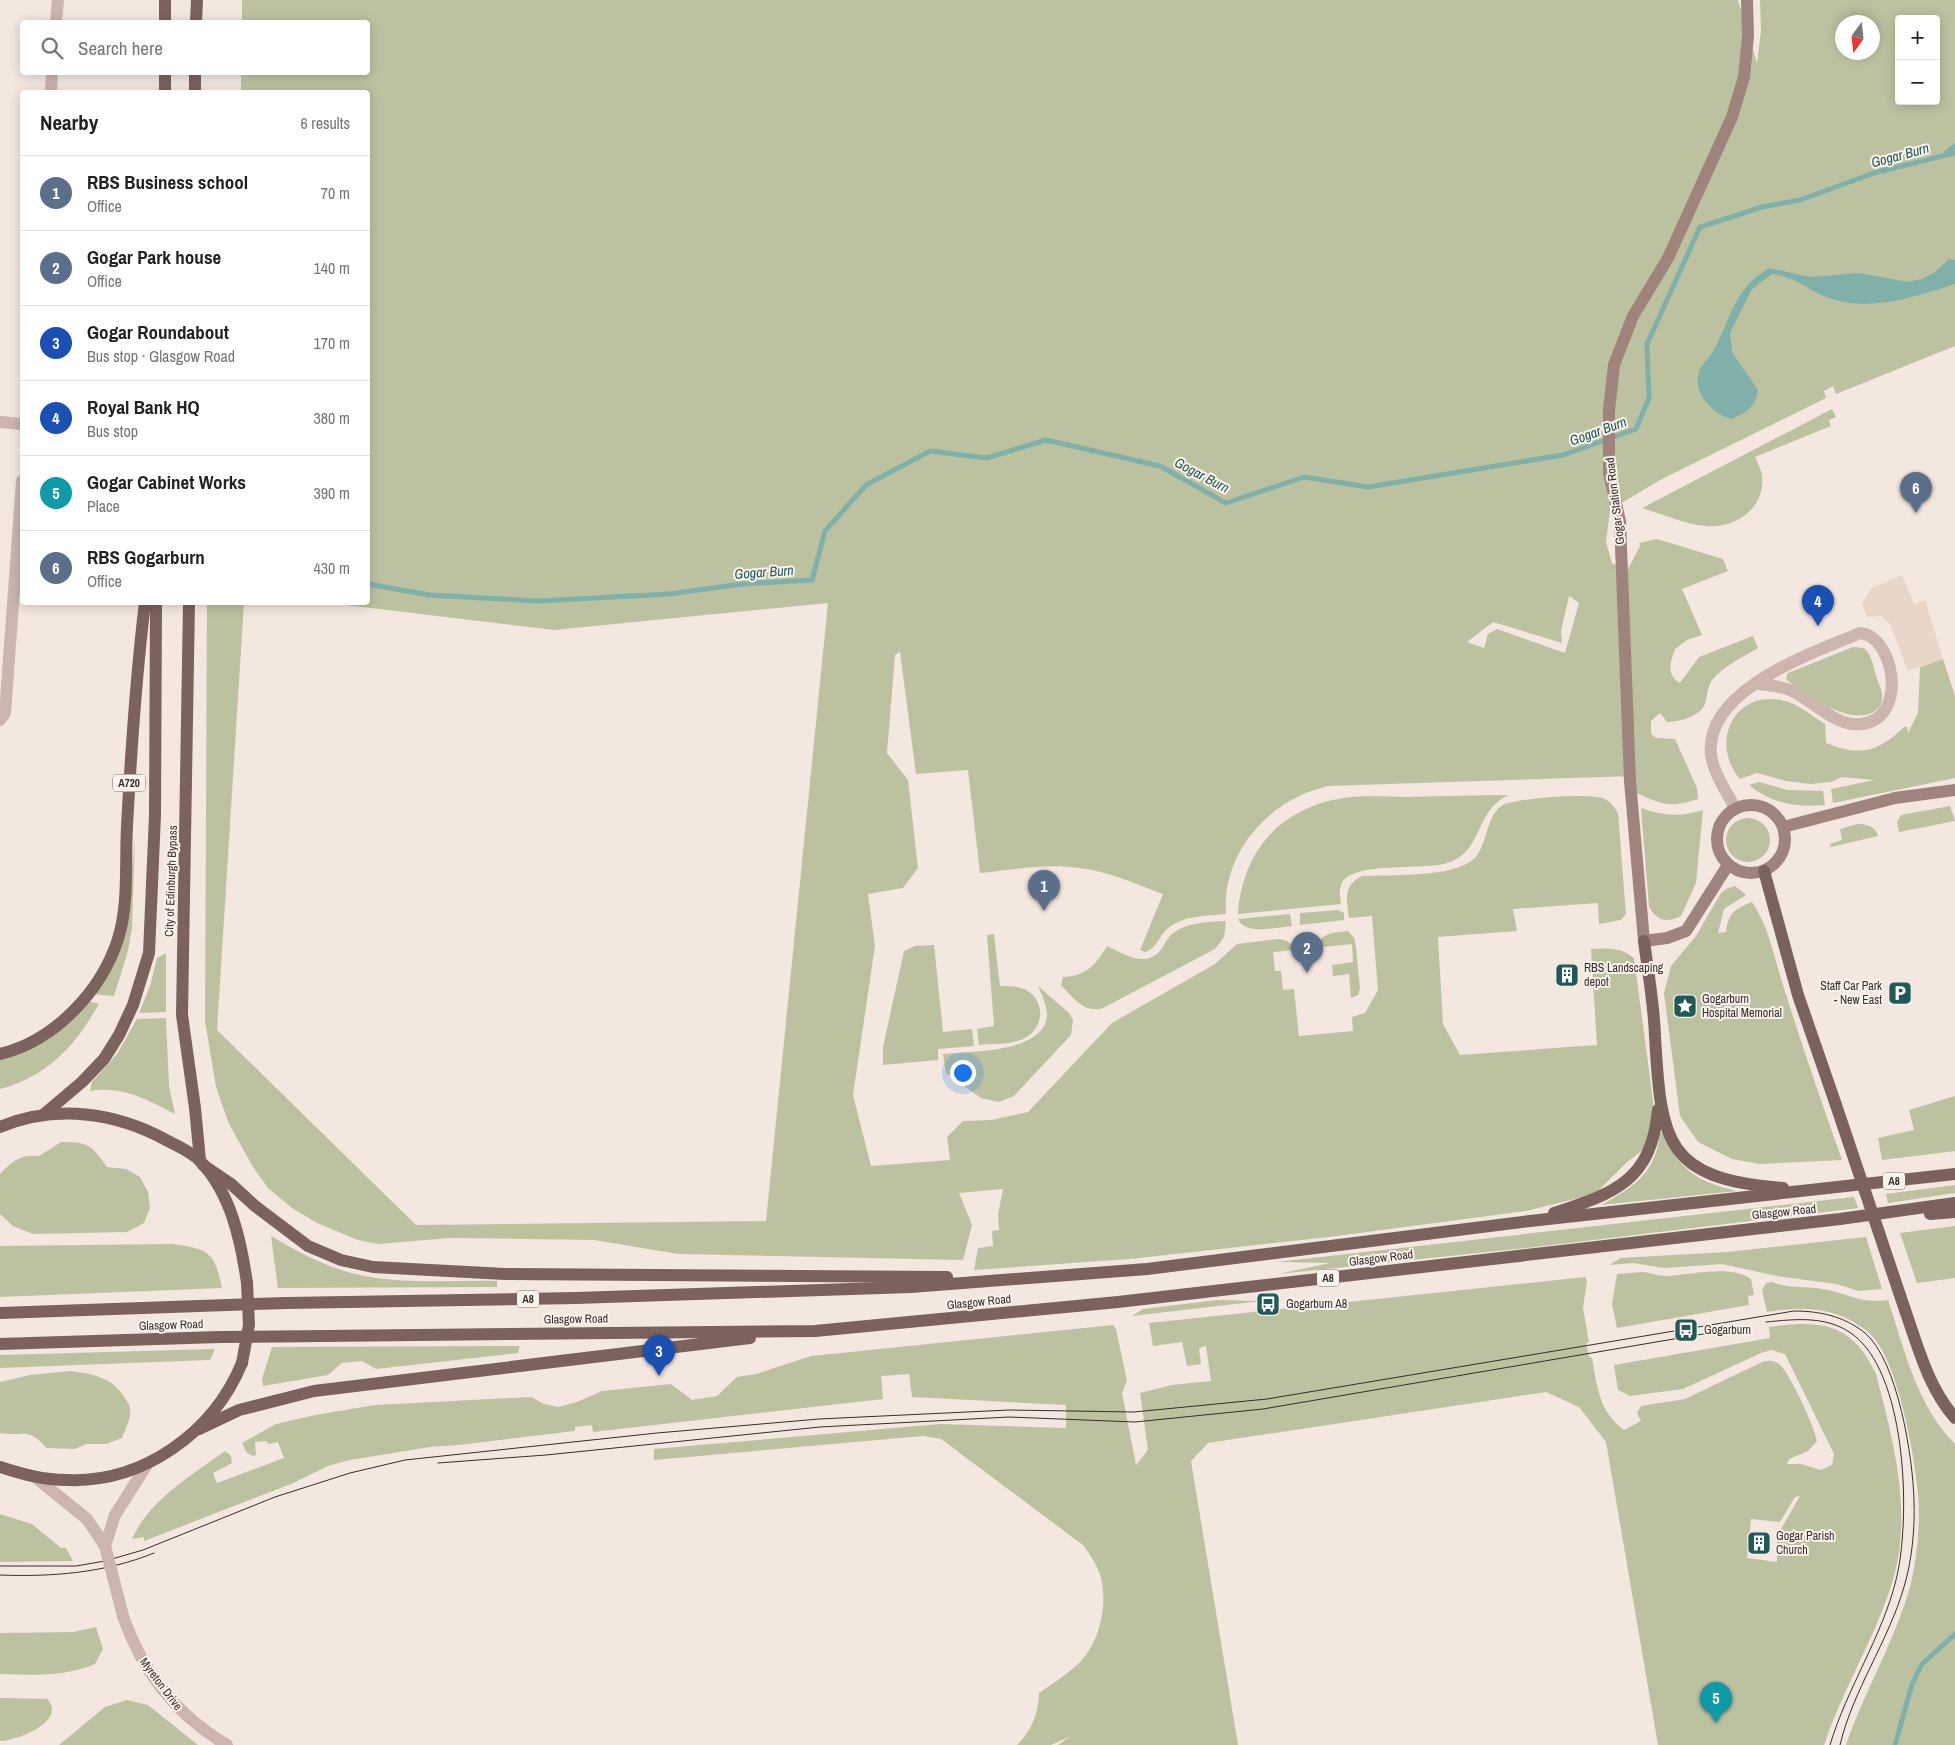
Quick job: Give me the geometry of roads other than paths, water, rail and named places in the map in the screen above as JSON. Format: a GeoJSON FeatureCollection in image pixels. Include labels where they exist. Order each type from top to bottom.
{"type":"FeatureCollection","features":[{"type":"Feature","properties":{"kind":"main road"},"geometry":{"type":"LineString","coordinates":[[165,0],[165,20]]}},
{"type":"Feature","properties":{"kind":"main road"},"geometry":{"type":"LineString","coordinates":[[196,0],[196,20]]}},
{"type":"Feature","properties":{"kind":"main road"},"geometry":{"type":"LineString","coordinates":[[165,75],[165,90]]}},
{"type":"Feature","properties":{"kind":"main road"},"geometry":{"type":"LineString","coordinates":[[195,75],[195,90]]}},
{"type":"Feature","properties":{"kind":"main road","name":"A720"},"geometry":{"type":"LineString","coordinates":[[0,1054],[26,1045],[44,1034],[77,1007],[94,987],[109,962],[118,939],[124,901],[134,696],[145,605]]}},
{"type":"Feature","properties":{"kind":"main road","name":"City of Edinburgh Bypass"},"geometry":{"type":"LineString","coordinates":[[43,1115],[82,1082],[104,1059],[119,1035],[133,1005],[149,954],[155,815],[156,605]]}},
{"type":"Feature","properties":{"kind":"main road","name":"City of Edinburgh Bypass"},"geometry":{"type":"LineString","coordinates":[[188,605],[182,1015],[202,1162]]}},
{"type":"Feature","properties":{"kind":"main road"},"geometry":{"type":"LineString","coordinates":[[1764,870],[1798,995],[1926,1372],[1935,1390],[1955,1418]]}},
{"type":"Feature","properties":{"kind":"main road"},"geometry":{"type":"LineString","coordinates":[[1644,941],[1655,1030],[1659,1098],[1664,1122],[1678,1150],[1699,1168],[1713,1175],[1750,1185],[1791,1189],[1833,1188]]}},
{"type":"Feature","properties":{"kind":"main road"},"geometry":{"type":"LineString","coordinates":[[1530,1221],[1600,1197],[1617,1189],[1626,1181],[1643,1162],[1649,1152],[1654,1137],[1659,1098]]}},
{"type":"Feature","properties":{"kind":"main road"},"geometry":{"type":"LineString","coordinates":[[0,1127],[43,1115],[78,1113],[111,1117],[143,1128],[202,1162],[232,1184],[255,1206],[308,1246],[341,1260],[373,1267],[524,1274],[768,1277],[1057,1277]]}},
{"type":"Feature","properties":{"kind":"main road"},"geometry":{"type":"LineString","coordinates":[[0,1466],[35,1477],[68,1481],[102,1478],[148,1463],[173,1450],[199,1429],[220,1404],[242,1363],[249,1325],[247,1284],[239,1236],[231,1212],[221,1191],[202,1162]]}},
{"type":"Feature","properties":{"kind":"main road","name":"Glasgow Road"},"geometry":{"type":"LineString","coordinates":[[0,1313],[286,1303],[576,1298],[901,1288],[1057,1277],[1147,1269],[1530,1221],[1955,1174]]}},
{"type":"Feature","properties":{"kind":"main road","name":"Glasgow Road"},"geometry":{"type":"LineString","coordinates":[[0,1344],[220,1337],[815,1331],[1118,1302],[1840,1219],[1955,1203]]}},
{"type":"Feature","properties":{"kind":"main road"},"geometry":{"type":"LineString","coordinates":[[1840,1219],[1955,1212]]}},
{"type":"Feature","properties":{"kind":"main road"},"geometry":{"type":"LineString","coordinates":[[199,1429],[239,1410],[314,1391],[815,1331]]}},
{"type":"Feature","properties":{"kind":"street"},"geometry":{"type":"LineString","coordinates":[[56,20],[58,0]]}},
{"type":"Feature","properties":{"kind":"street","name":"Gogar Station Road"},"geometry":{"type":"LineString","coordinates":[[1644,941],[1630,781],[1620,521],[1609,474],[1609,410],[1614,365],[1633,316],[1668,258],[1732,117],[1744,77],[1748,36],[1747,0]]}},
{"type":"Feature","properties":{"kind":"street"},"geometry":{"type":"LineString","coordinates":[[51,90],[52,75]]}},
{"type":"Feature","properties":{"kind":"street"},"geometry":{"type":"LineString","coordinates":[[0,422],[20,424]]}},
{"type":"Feature","properties":{"kind":"street"},"geometry":{"type":"LineString","coordinates":[[0,720],[5,713],[20,508]]}},
{"type":"Feature","properties":{"kind":"street"},"geometry":{"type":"LineString","coordinates":[[1735,808],[1715,769],[1711,754],[1713,738],[1725,709],[1756,684],[1786,665],[1860,633],[1872,635],[1881,645],[1890,674],[1892,692],[1889,707],[1884,713],[1879,718],[1861,725],[1842,721],[1790,690],[1756,684]]}},
{"type":"Feature","properties":{"kind":"street"},"geometry":{"type":"LineString","coordinates":[[1783,827],[1880,801],[1955,790]]}},
{"type":"Feature","properties":{"kind":"street"},"geometry":{"type":"LineString","coordinates":[[1749,804],[1760,805],[1774,814],[1783,827],[1784,848],[1773,865],[1764,870],[1746,873],[1728,865],[1718,850],[1716,833],[1724,817],[1735,808],[1749,804]]}},
{"type":"Feature","properties":{"kind":"street"},"geometry":{"type":"LineString","coordinates":[[1644,941],[1667,938],[1686,931],[1728,865]]}},
{"type":"Feature","properties":{"kind":"street"},"geometry":{"type":"LineString","coordinates":[[105,1546],[115,1515],[148,1463]]}},
{"type":"Feature","properties":{"kind":"street","name":"Myreton Drive"},"geometry":{"type":"LineString","coordinates":[[35,1477],[87,1520],[105,1546],[123,1616],[146,1668],[179,1710],[210,1735],[226,1745]]}},
{"type":"Feature","properties":{"kind":"water"},"geometry":{"type":"Polygon","coordinates":[[[1949,259],[1955,260],[1955,284],[1896,301],[1881,303],[1865,304],[1835,300],[1819,294],[1790,278],[1772,274],[1752,289],[1730,333],[1732,352],[1758,390],[1755,401],[1749,409],[1731,419],[1718,413],[1703,397],[1698,383],[1700,369],[1714,350],[1741,295],[1757,276],[1769,268],[1811,277],[1859,273],[1908,282],[1922,279],[1935,272],[1949,259]]]}},
{"type":"Feature","properties":{"kind":"waterway"},"geometry":{"type":"LineString","coordinates":[[1946,153],[1955,146]]}},
{"type":"Feature","properties":{"kind":"waterway","name":"Gogar Burn"},"geometry":{"type":"LineString","coordinates":[[370,584],[429,595],[539,601],[669,594],[743,584],[812,580],[825,531],[866,485],[930,451],[987,458],[1046,440],[1160,466],[1226,503],[1304,477],[1368,487],[1563,455],[1636,429],[1649,398],[1647,344],[1700,227],[1762,207],[1800,200],[1874,173],[1955,153]]}},
{"type":"Feature","properties":{"kind":"waterway","name":"Gogar Burn"},"geometry":{"type":"LineString","coordinates":[[1895,1745],[1912,1684],[1922,1664],[1955,1634]]}},
{"type":"Feature","properties":{"kind":"tram line"},"geometry":{"type":"LineString","coordinates":[[0,1566],[76,1566],[105,1561],[143,1550],[275,1497],[350,1473],[405,1460],[657,1433],[819,1419],[1009,1410],[1134,1412],[1267,1399],[1794,1311],[1813,1312],[1849,1322],[1865,1333],[1877,1346],[1895,1387],[1902,1411],[1913,1483],[1913,1533],[1911,1555],[1904,1587],[1889,1627],[1853,1705],[1840,1745]]}},
{"type":"Feature","properties":{"kind":"tram line"},"geometry":{"type":"LineString","coordinates":[[1766,1322],[1813,1320],[1835,1325],[1856,1337],[1873,1357],[1886,1385],[1895,1417],[1901,1452],[1903,1523],[1901,1554],[1896,1580],[1882,1622],[1837,1724],[1830,1745]]}},
{"type":"Feature","properties":{"kind":"tram line"},"geometry":{"type":"LineString","coordinates":[[438,1463],[546,1455],[820,1427],[1009,1417],[1135,1422],[1263,1409],[1709,1333]]}},
{"type":"Feature","properties":{"kind":"tram line"},"geometry":{"type":"LineString","coordinates":[[0,1575],[78,1572],[117,1565],[154,1553]]}},
{"type":"Feature","properties":{"kind":"place","name":"RBS Gogarburn"},"geometry":{"type":"Point","coordinates":[1916,513]}},
{"type":"Feature","properties":{"kind":"place","name":"Royal Bank HQ"},"geometry":{"type":"Point","coordinates":[1818,626]}},
{"type":"Feature","properties":{"kind":"place","name":"RBS Business school"},"geometry":{"type":"Point","coordinates":[1044,911]}},
{"type":"Feature","properties":{"kind":"place","name":"Gogar Park house"},"geometry":{"type":"Point","coordinates":[1307,973]}},
{"type":"Feature","properties":{"kind":"place","name":"RBS Landscaping depot"},"geometry":{"type":"Point","coordinates":[1567,975]}},
{"type":"Feature","properties":{"kind":"place","name":"Staff Car Park - New East"},"geometry":{"type":"Point","coordinates":[1900,993]}},
{"type":"Feature","properties":{"kind":"place","name":"Gogarburn Hospital Memorial"},"geometry":{"type":"Point","coordinates":[1685,1006]}},
{"type":"Feature","properties":{"kind":"place","name":"Gogarburn A8"},"geometry":{"type":"Point","coordinates":[1268,1304]}},
{"type":"Feature","properties":{"kind":"place","name":"Gogarburn"},"geometry":{"type":"Point","coordinates":[1686,1330]}},
{"type":"Feature","properties":{"kind":"place","name":"Gogar Roundabout"},"geometry":{"type":"Point","coordinates":[659,1376]}},
{"type":"Feature","properties":{"kind":"place","name":"Gogar Parish Church"},"geometry":{"type":"Point","coordinates":[1759,1543]}},
{"type":"Feature","properties":{"kind":"place","name":"Gogar Cabinet Works"},"geometry":{"type":"Point","coordinates":[1716,1723]}}]}
